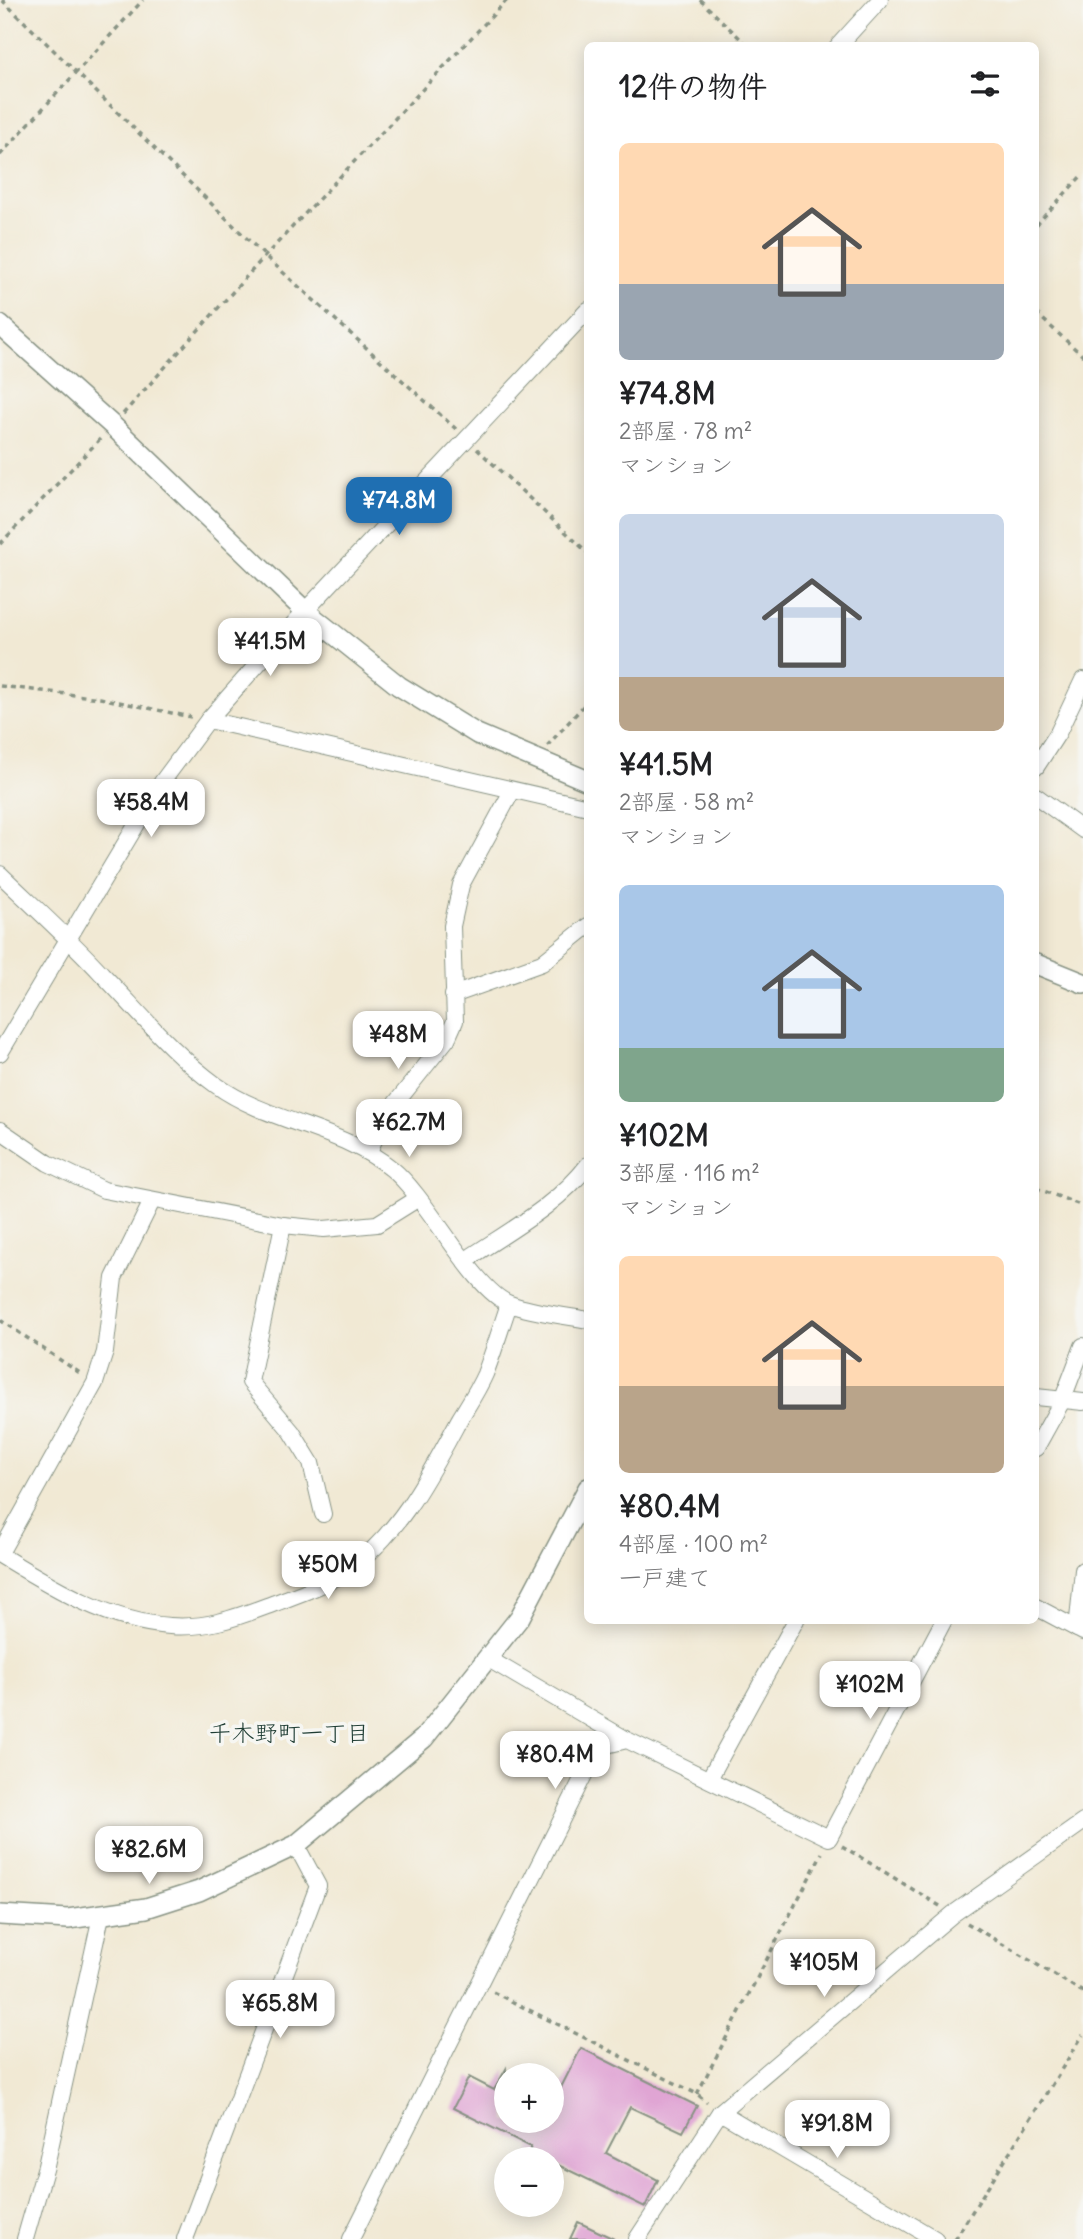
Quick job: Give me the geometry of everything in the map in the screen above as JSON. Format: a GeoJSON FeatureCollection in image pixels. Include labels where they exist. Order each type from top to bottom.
{"type":"FeatureCollection","features":[{"type":"Feature","properties":{"kind":"street"},"geometry":{"type":"LineString","coordinates":[[842,42],[880,0]]}},
{"type":"Feature","properties":{"kind":"street"},"geometry":{"type":"LineString","coordinates":[[0,1053],[162,782],[208,720],[305,611],[584,314]]}},
{"type":"Feature","properties":{"kind":"street"},"geometry":{"type":"LineString","coordinates":[[0,325],[113,426],[305,611],[399,686],[477,733],[584,779]]}},
{"type":"Feature","properties":{"kind":"street"},"geometry":{"type":"LineString","coordinates":[[1039,762],[1058,733],[1083,680]]}},
{"type":"Feature","properties":{"kind":"street"},"geometry":{"type":"LineString","coordinates":[[208,720],[584,806]]}},
{"type":"Feature","properties":{"kind":"street"},"geometry":{"type":"LineString","coordinates":[[369,1152],[383,1119],[447,1039],[455,1021],[452,926],[461,885],[512,791]]}},
{"type":"Feature","properties":{"kind":"street"},"geometry":{"type":"LineString","coordinates":[[1039,798],[1083,830]]}},
{"type":"Feature","properties":{"kind":"street"},"geometry":{"type":"LineString","coordinates":[[0,874],[183,1058],[218,1086],[281,1117],[369,1152],[395,1171],[478,1279],[509,1304],[584,1319]]}},
{"type":"Feature","properties":{"kind":"street"},"geometry":{"type":"LineString","coordinates":[[453,995],[542,963],[584,929]]}},
{"type":"Feature","properties":{"kind":"street"},"geometry":{"type":"LineString","coordinates":[[1039,965],[1083,983]]}},
{"type":"Feature","properties":{"kind":"street"},"geometry":{"type":"LineString","coordinates":[[0,1130],[48,1163],[104,1190],[283,1225],[324,1229],[377,1224],[417,1199]]}},
{"type":"Feature","properties":{"kind":"street"},"geometry":{"type":"LineString","coordinates":[[466,1260],[551,1201],[584,1171]]}},
{"type":"Feature","properties":{"kind":"street"},"geometry":{"type":"LineString","coordinates":[[152,1201],[114,1278],[105,1352],[95,1383],[0,1554],[72,1596],[111,1613],[167,1626],[194,1627],[228,1620],[302,1593],[345,1572],[371,1550],[406,1510],[442,1452],[484,1375],[509,1304]]}},
{"type":"Feature","properties":{"kind":"street"},"geometry":{"type":"LineString","coordinates":[[283,1225],[250,1382],[292,1432],[311,1463],[323,1514]]}},
{"type":"Feature","properties":{"kind":"street"},"geometry":{"type":"LineString","coordinates":[[1039,1443],[1062,1401],[1083,1346]]}},
{"type":"Feature","properties":{"kind":"street"},"geometry":{"type":"LineString","coordinates":[[1039,1397],[1083,1402]]}},
{"type":"Feature","properties":{"kind":"street"},"geometry":{"type":"LineString","coordinates":[[0,1915],[68,1919],[146,1908],[198,1891],[296,1845],[424,1738],[520,1617],[584,1496]]}},
{"type":"Feature","properties":{"kind":"street"},"geometry":{"type":"LineString","coordinates":[[1039,1609],[1080,1631],[1083,1570]]}},
{"type":"Feature","properties":{"kind":"street"},"geometry":{"type":"LineString","coordinates":[[709,1779],[794,1624]]}},
{"type":"Feature","properties":{"kind":"street"},"geometry":{"type":"LineString","coordinates":[[487,1658],[627,1740],[830,1838],[942,1624]]}},
{"type":"Feature","properties":{"kind":"street"},"geometry":{"type":"LineString","coordinates":[[351,2239],[598,1747],[627,1740]]}},
{"type":"Feature","properties":{"kind":"street"},"geometry":{"type":"LineString","coordinates":[[637,2239],[720,2112],[953,1914],[1083,1822]]}},
{"type":"Feature","properties":{"kind":"street"},"geometry":{"type":"LineString","coordinates":[[185,2239],[318,1886],[296,1845]]}},
{"type":"Feature","properties":{"kind":"street"},"geometry":{"type":"LineString","coordinates":[[24,2239],[46,2166],[101,1916]]}},
{"type":"Feature","properties":{"kind":"street"},"geometry":{"type":"LineString","coordinates":[[720,2112],[935,2239]]}},
{"type":"Feature","properties":{"kind":"path"},"geometry":{"type":"LineString","coordinates":[[2,0],[77,70],[265,256],[584,549]]}},
{"type":"Feature","properties":{"kind":"path"},"geometry":{"type":"LineString","coordinates":[[0,155],[143,0]]}},
{"type":"Feature","properties":{"kind":"path"},"geometry":{"type":"LineString","coordinates":[[0,544],[113,426],[265,256],[507,0]]}},
{"type":"Feature","properties":{"kind":"path"},"geometry":{"type":"LineString","coordinates":[[700,0],[744,42]]}},
{"type":"Feature","properties":{"kind":"path"},"geometry":{"type":"LineString","coordinates":[[1039,222],[1083,174]]}},
{"type":"Feature","properties":{"kind":"path"},"geometry":{"type":"LineString","coordinates":[[1039,316],[1083,356]]}},
{"type":"Feature","properties":{"kind":"path"},"geometry":{"type":"LineString","coordinates":[[0,686],[100,698],[208,720]]}},
{"type":"Feature","properties":{"kind":"path"},"geometry":{"type":"LineString","coordinates":[[536,759],[584,705]]}},
{"type":"Feature","properties":{"kind":"path"},"geometry":{"type":"LineString","coordinates":[[1039,1189],[1083,1206]]}},
{"type":"Feature","properties":{"kind":"path"},"geometry":{"type":"LineString","coordinates":[[0,1320],[95,1383]]}},
{"type":"Feature","properties":{"kind":"path"},"geometry":{"type":"LineString","coordinates":[[479,1985],[697,2094],[830,1838],[1083,1992]]}},
{"type":"Feature","properties":{"kind":"path"},"geometry":{"type":"LineString","coordinates":[[955,2239],[1083,2035]]}},
{"type":"Feature","properties":{"kind":"building"},"geometry":{"type":"Polygon","coordinates":[[[581,2048],[697,2106],[683,2132],[630,2107],[606,2153],[658,2180],[645,2207],[564,2168],[564,2147],[531,2147],[503,2133],[564,2133],[564,2081],[581,2048]]]}},
{"type":"Feature","properties":{"kind":"building"},"geometry":{"type":"Polygon","coordinates":[[[469,2077],[494,2090],[494,2128],[453,2108],[469,2077]]]}},
{"type":"Feature","properties":{"kind":"building"},"geometry":{"type":"Polygon","coordinates":[[[578,2222],[614,2239],[570,2239],[578,2222]]]}},
{"type":"Feature","properties":{"kind":"district","name":"千木野町一丁目"},"geometry":{"type":"Point","coordinates":[289,1733]}}]}
